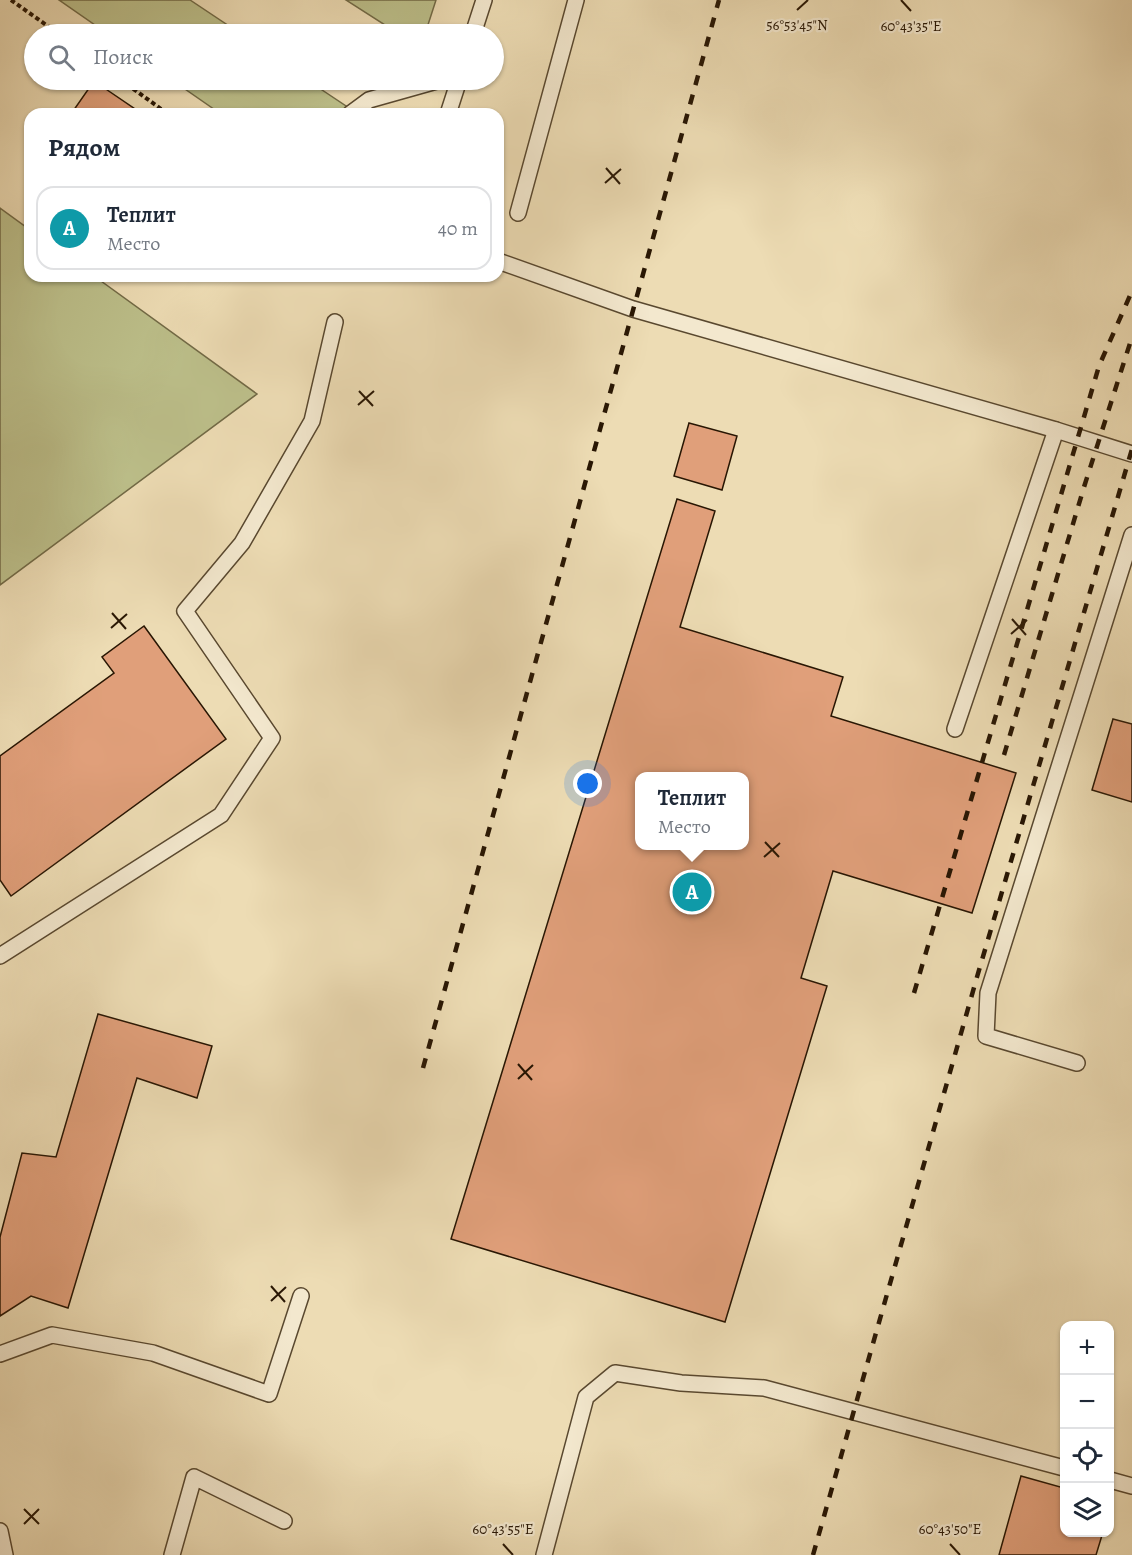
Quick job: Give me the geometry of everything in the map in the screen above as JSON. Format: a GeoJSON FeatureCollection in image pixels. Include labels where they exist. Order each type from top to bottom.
{"type":"FeatureCollection","features":[{"type":"Feature","properties":{"kind":"lane"},"geometry":{"type":"LineString","coordinates":[[476,24],[484,0]]}},
{"type":"Feature","properties":{"kind":"lane"},"geometry":{"type":"LineString","coordinates":[[518,213],[576,0]]}},
{"type":"Feature","properties":{"kind":"lane"},"geometry":{"type":"LineString","coordinates":[[358,108],[369,100],[404,90]]}},
{"type":"Feature","properties":{"kind":"lane"},"geometry":{"type":"LineString","coordinates":[[450,108],[456,90]]}},
{"type":"Feature","properties":{"kind":"lane"},"geometry":{"type":"LineString","coordinates":[[504,263],[633,309],[1056,429],[1132,454]]}},
{"type":"Feature","properties":{"kind":"lane"},"geometry":{"type":"LineString","coordinates":[[0,956],[221,815],[273,738],[185,611],[242,543],[312,421],[335,322]]}},
{"type":"Feature","properties":{"kind":"lane"},"geometry":{"type":"LineString","coordinates":[[955,729],[1056,429]]}},
{"type":"Feature","properties":{"kind":"lane"},"geometry":{"type":"LineString","coordinates":[[1077,1063],[986,1036],[988,993],[1132,535]]}},
{"type":"Feature","properties":{"kind":"lane"},"geometry":{"type":"LineString","coordinates":[[0,1354],[52,1335],[153,1353],[269,1394],[301,1296]]}},
{"type":"Feature","properties":{"kind":"lane"},"geometry":{"type":"LineString","coordinates":[[544,1555],[586,1397],[615,1373],[681,1383],[765,1388],[1060,1467]]}},
{"type":"Feature","properties":{"kind":"lane"},"geometry":{"type":"LineString","coordinates":[[172,1555],[194,1477],[284,1521]]}},
{"type":"Feature","properties":{"kind":"lane"},"geometry":{"type":"LineString","coordinates":[[1114,1481],[1132,1486]]}},
{"type":"Feature","properties":{"kind":"lane"},"geometry":{"type":"LineString","coordinates":[[0,1531],[5,1555]]}},
{"type":"Feature","properties":{"kind":"path"},"geometry":{"type":"LineString","coordinates":[[11,0],[45,24]]}},
{"type":"Feature","properties":{"kind":"path"},"geometry":{"type":"LineString","coordinates":[[135,90],[160,108]]}},
{"type":"Feature","properties":{"kind":"green space"},"geometry":{"type":"Polygon","coordinates":[[[59,0],[190,0],[226,24],[94,24],[59,0]]]}},
{"type":"Feature","properties":{"kind":"green space"},"geometry":{"type":"Polygon","coordinates":[[[346,0],[436,0],[428,24],[383,24],[346,0]]]}},
{"type":"Feature","properties":{"kind":"green space"},"geometry":{"type":"Polygon","coordinates":[[[186,90],[322,90],[349,108],[212,108],[186,90]]]}},
{"type":"Feature","properties":{"kind":"green space"},"geometry":{"type":"Polygon","coordinates":[[[0,208],[24,226],[24,282],[102,282],[257,394],[0,585],[0,208]]]}},
{"type":"Feature","properties":{"kind":"building"},"geometry":{"type":"Polygon","coordinates":[[[88,90],[107,90],[134,108],[75,108],[88,90]]]}},
{"type":"Feature","properties":{"kind":"building"},"geometry":{"type":"Polygon","coordinates":[[[689,423],[737,436],[722,490],[674,476],[689,423]]]}},
{"type":"Feature","properties":{"kind":"building"},"geometry":{"type":"Polygon","coordinates":[[[677,499],[715,511],[680,627],[843,677],[831,716],[1016,773],[972,913],[833,871],[801,978],[827,986],[725,1322],[451,1239],[677,499]]]}},
{"type":"Feature","properties":{"kind":"building"},"geometry":{"type":"Polygon","coordinates":[[[144,626],[226,739],[11,896],[0,880],[0,756],[114,673],[102,657],[144,626]]]}},
{"type":"Feature","properties":{"kind":"building"},"geometry":{"type":"Polygon","coordinates":[[[1113,719],[1132,724],[1132,802],[1092,790],[1113,719]]]}},
{"type":"Feature","properties":{"kind":"building"},"geometry":{"type":"Polygon","coordinates":[[[98,1014],[212,1046],[197,1098],[137,1078],[68,1308],[31,1296],[0,1316],[0,1237],[22,1153],[56,1157],[98,1014]]]}},
{"type":"Feature","properties":{"kind":"building"},"geometry":{"type":"Polygon","coordinates":[[[1021,1476],[1060,1487],[1060,1537],[1101,1537],[1096,1555],[999,1555],[1021,1476]]]}},
{"type":"Feature","properties":{"kind":"railway"},"geometry":{"type":"LineString","coordinates":[[423,1068],[719,0]]}},
{"type":"Feature","properties":{"kind":"railway"},"geometry":{"type":"LineString","coordinates":[[914,993],[1099,366],[1132,291]]}},
{"type":"Feature","properties":{"kind":"railway"},"geometry":{"type":"LineString","coordinates":[[1004,755],[1084,487],[1132,337]]}},
{"type":"Feature","properties":{"kind":"railway"},"geometry":{"type":"LineString","coordinates":[[813,1555],[977,977],[1132,449]]}},
{"type":"Feature","properties":{"kind":"place","name":"Теплит"},"geometry":{"type":"Point","coordinates":[692,892]}}]}
